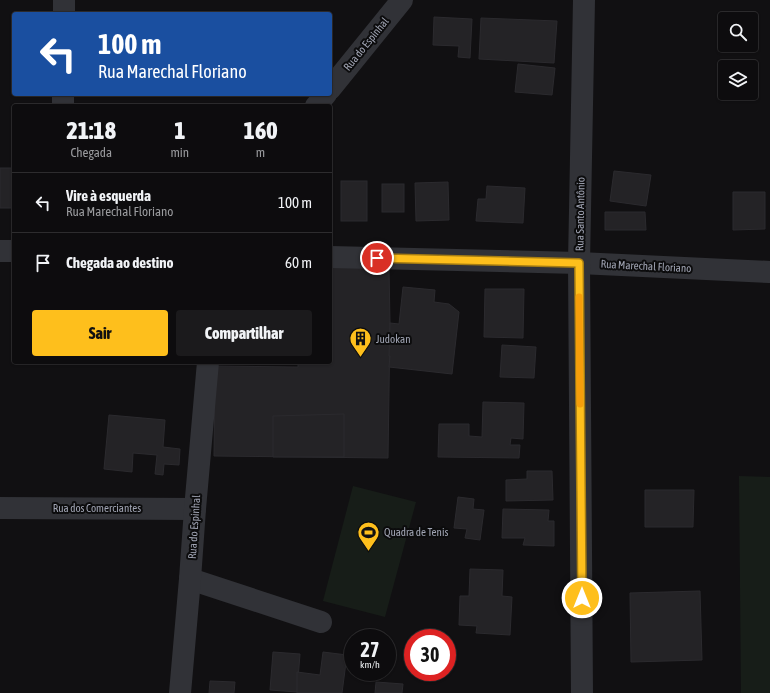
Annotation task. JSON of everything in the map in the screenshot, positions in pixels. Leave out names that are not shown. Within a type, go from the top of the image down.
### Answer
[{"type":"street","points":[[64,0],[64,12]]},
{"type":"street","name":"Rua do Espinhal","points":[[332,87],[402,0]]},
{"type":"street","name":"Rua Santo Antônio","points":[[582,693],[579,263],[584,0]]},
{"type":"street","points":[[318,104],[324,96]]},
{"type":"street","points":[[0,251],[12,251]]},
{"type":"street","name":"Rua Marechal Floriano","points":[[332,257],[579,263],[770,272]]},
{"type":"street","name":"Rua do Espinhal","points":[[180,693],[190,579],[194,509],[208,364]]},
{"type":"street","name":"Rua dos Comerciantes","points":[[0,508],[194,509]]},
{"type":"street","points":[[190,579],[321,622]]},
{"type":"shaded area","points":[[739,476],[770,477],[770,693],[741,693]]},
{"type":"shaded area","name":"Quadra de Tenis","points":[[353,486],[416,502],[385,617],[323,601]]},
{"type":"building","points":[[434,17],[472,19],[470,58],[458,57],[459,46],[433,45]]},
{"type":"building","points":[[481,18],[557,21],[554,63],[479,59]]},
{"type":"building","points":[[518,64],[555,68],[552,95],[515,92]]},
{"type":"building","points":[[0,168],[12,168],[12,208],[0,208]]},
{"type":"building","points":[[614,171],[651,175],[646,206],[610,201]]},
{"type":"building","points":[[341,181],[367,181],[367,221],[341,221]]},
{"type":"building","points":[[448,182],[449,220],[416,221],[415,183]]},
{"type":"building","points":[[382,184],[404,184],[404,212],[382,212]]},
{"type":"building","points":[[487,186],[525,188],[523,223],[476,221],[478,199],[486,199]]},
{"type":"building","points":[[733,192],[765,192],[765,229],[733,230]]},
{"type":"building","points":[[605,212],[645,212],[646,230],[605,230]]},
{"type":"building","name":"Judokan","points":[[332,265],[389,269],[390,323],[388,458],[214,456],[215,366],[298,367],[298,364],[332,364]]},
{"type":"building","points":[[403,287],[435,290],[434,302],[449,304],[459,312],[452,374],[389,367],[390,323],[399,324]]},
{"type":"building","points":[[485,289],[524,289],[523,338],[484,337]]},
{"type":"building","points":[[502,345],[536,347],[534,378],[500,377]]},
{"type":"building","points":[[483,402],[524,403],[523,439],[511,438],[510,445],[520,445],[519,458],[438,457],[439,424],[469,424],[469,436],[482,437]]},
{"type":"building","points":[[344,414],[344,457],[273,457],[273,416]]},
{"type":"building","points":[[109,415],[165,420],[163,447],[180,449],[179,465],[164,464],[163,475],[155,474],[157,455],[133,453],[132,472],[104,469]]},
{"type":"building","points":[[527,471],[552,471],[553,500],[506,501],[506,480],[527,479]]},
{"type":"building","points":[[645,490],[694,490],[693,527],[645,527]]},
{"type":"building","points":[[458,497],[474,499],[473,509],[484,510],[480,540],[465,538],[467,529],[454,528]]},
{"type":"building","points":[[503,509],[549,510],[548,521],[554,521],[554,546],[523,545],[525,538],[502,538]]},
{"type":"building","points":[[470,569],[503,570],[502,596],[512,597],[510,635],[476,633],[477,626],[459,625],[460,596],[469,596]]},
{"type":"building","points":[[700,591],[702,660],[631,662],[630,593]]},
{"type":"building","points":[[273,652],[300,654],[297,692],[270,690]]},
{"type":"building","points":[[323,652],[344,655],[344,678],[342,693],[297,693],[297,672],[320,675]]},
{"type":"building","points":[[210,681],[235,682],[234,693],[209,693]]},
{"type":"building","points":[[376,682],[403,684],[402,693],[375,693]]},
{"type":"slow traffic","points":[[579,297],[580,404]]},
{"type":"place","name":"Judokan","points":[[360,358]]},
{"type":"place","name":"Quadra de Tenis","points":[[369,552]]},
{"type":"route","points":[[377,258],[579,263],[582,598]]}]
